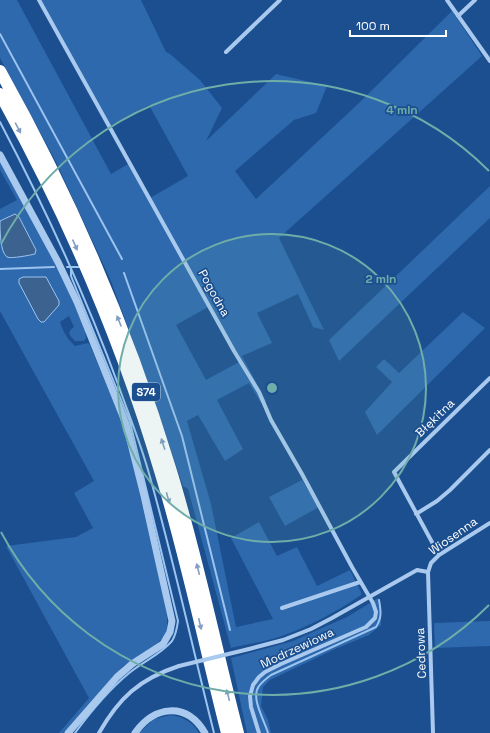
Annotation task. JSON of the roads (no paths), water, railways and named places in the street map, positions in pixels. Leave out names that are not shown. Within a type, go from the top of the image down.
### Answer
[{"type":"highway","name":"S74","points":[[0,71],[38,143],[82,233],[136,365],[156,423],[183,511],[238,733]]},
{"type":"highway","name":"S74","points":[[0,94],[35,160],[66,224],[99,300],[126,368],[149,435],[173,515],[227,733]]},
{"type":"street","name":"Pogodna","points":[[39,0],[234,351],[259,392],[271,420],[302,474],[368,597]]},
{"type":"street","points":[[226,52],[280,0]]},
{"type":"street","points":[[447,0],[490,61]]},
{"type":"street","points":[[458,16],[475,0]]},
{"type":"street","points":[[0,155],[58,262],[77,302],[126,424],[146,504],[172,621],[170,632],[163,644],[127,668],[68,733]]},
{"type":"street","name":"Błękitna","points":[[416,514],[394,472],[490,378]]},
{"type":"street","points":[[439,555],[416,514],[437,501],[450,490],[490,450]]},
{"type":"street","name":"Wiosenna","points":[[99,733],[117,705],[132,690],[152,676],[179,666],[283,640],[311,629],[416,570],[428,572],[431,563],[439,555],[490,523]]},
{"type":"street","name":"Cedrowa","points":[[428,572],[433,733]]},
{"type":"street","points":[[282,608],[360,582]]},
{"type":"street","name":"Modrzewiowa","points":[[259,733],[250,696],[251,688],[256,679],[280,664],[366,627],[375,618],[376,612],[373,603],[368,597]]},
{"type":"street","points":[[135,733],[150,717],[160,712],[171,711],[182,713],[192,718],[205,733]]},
{"type":"waterway","points":[[0,34],[122,259]]},
{"type":"waterway","points":[[0,122],[49,220],[79,286],[138,439],[166,536],[214,733]]},
{"type":"waterway","points":[[0,269],[54,267]]},
{"type":"waterway","points":[[67,267],[79,267]]},
{"type":"waterway","points":[[71,268],[71,276],[130,422],[178,621],[172,641],[121,680],[100,702],[75,733]]},
{"type":"waterway","points":[[124,273],[182,436],[230,630]]},
{"type":"waterway","points":[[268,733],[257,703],[256,697],[259,686],[271,675],[376,627],[380,614],[379,600]]}]
